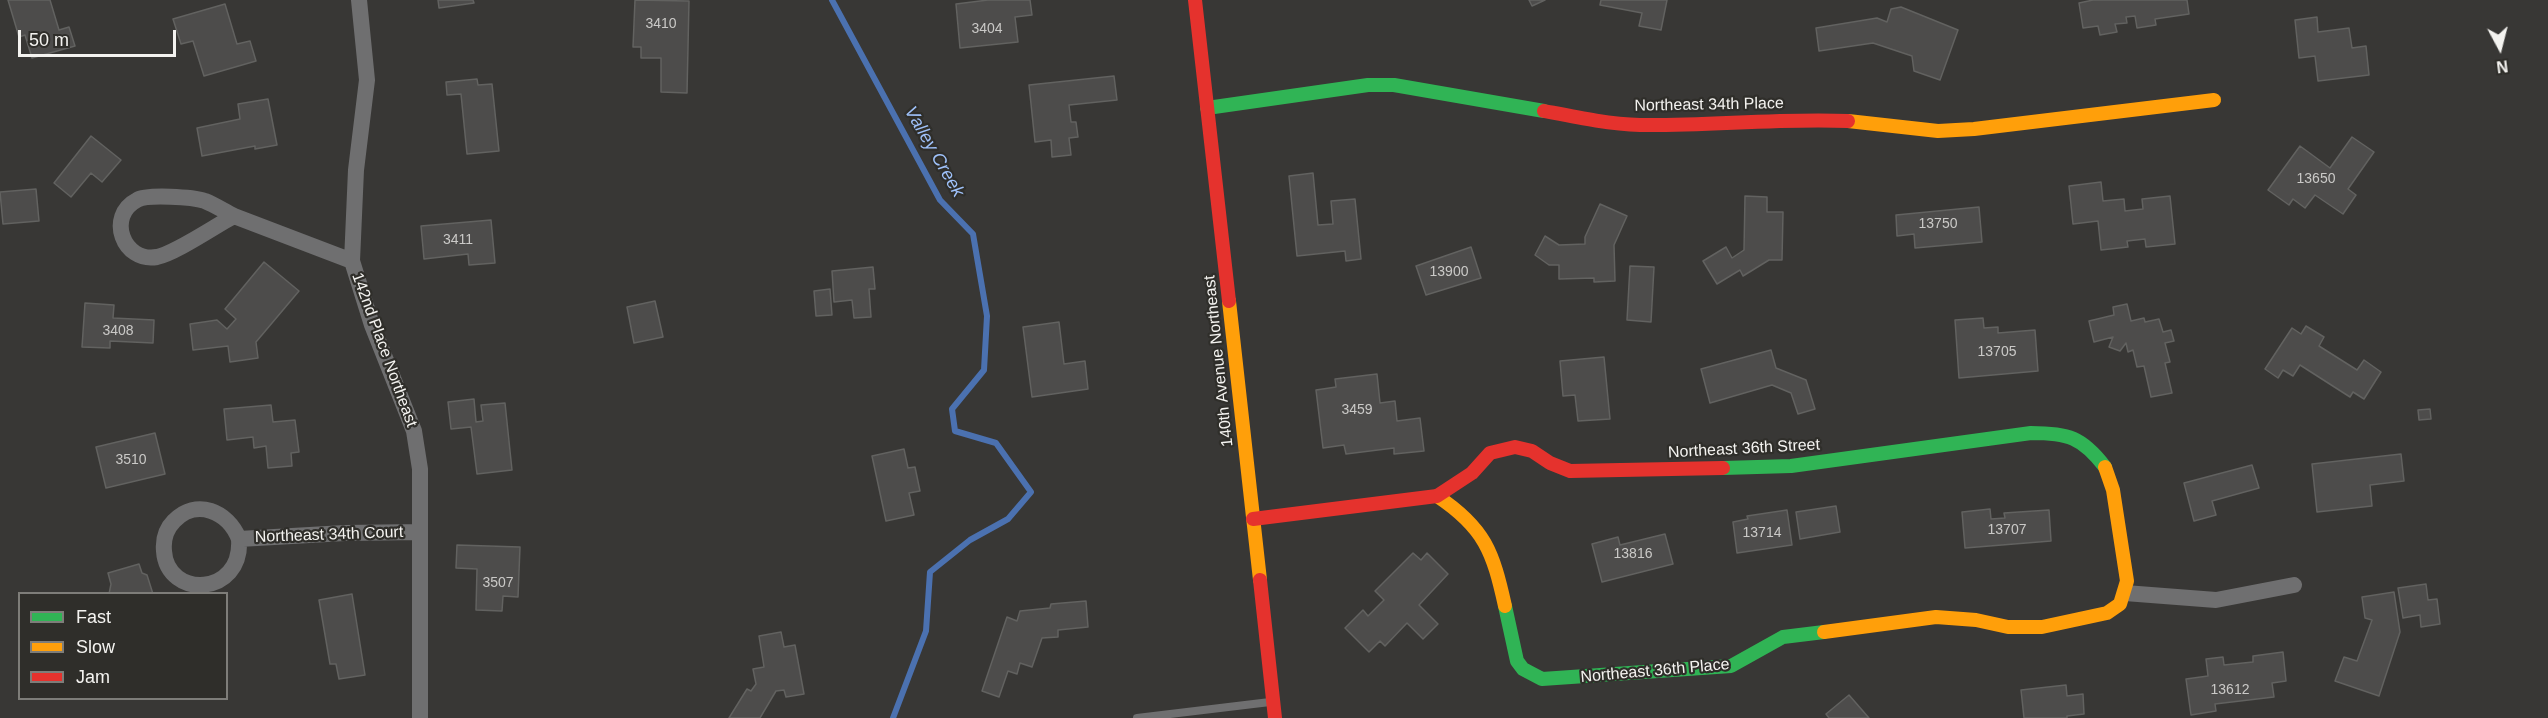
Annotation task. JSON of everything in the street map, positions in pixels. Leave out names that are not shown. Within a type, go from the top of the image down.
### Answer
[{"type":"street","name":"142nd Place Northeast","points":[[348,0],[360,19]]},
{"type":"street","name":"142nd Place Northeast","points":[[359,0],[367,80],[356,170],[352,261],[372,325],[414,431],[420,469],[420,718]]},
{"type":"street","name":"140th Avenue Northeast","points":[[1195,0],[1275,718]]},
{"type":"street","name":"Northeast 34th Place","points":[[1207,108],[1368,85],[1394,85],[1598,121],[1639,125],[1801,119],[1861,121],[1938,131],[1974,129],[2214,99]]},
{"type":"street","points":[[234,216],[164,255],[156,257],[139,256],[132,252],[126,246],[120,229],[124,213],[129,206],[144,197],[203,200],[234,216],[352,261]]},
{"type":"street","name":"Northeast 36th Street","points":[[1253,519],[1437,496],[1472,473],[1490,453],[1515,447],[1532,451],[1550,463],[1570,471],[1616,472],[1791,466],[2031,433],[2058,433],[2072,436],[2083,442],[2106,469],[2114,490],[2127,581],[2123,598]]},
{"type":"street","name":"Northeast 36th Place","points":[[1437,496],[1453,507],[1481,534],[1498,579],[1517,661],[1523,669],[1542,679],[1731,666],[1749,659],[1773,641],[1783,637],[1935,617],[1976,620],[2008,627],[2042,627],[2098,615],[2123,598],[2216,600],[2294,585]]},
{"type":"street","name":"Northeast 34th Court","points":[[198,509],[220,513],[228,520],[239,538],[238,560],[225,577],[215,583],[204,585],[183,581],[174,574],[164,555],[165,534],[171,524],[188,511],[198,509]]},
{"type":"street","name":"Northeast 34th Court","points":[[239,538],[345,532],[419,532]]},
{"type":"lane","points":[[1137,718],[1274,702]]},
{"type":"building","points":[[8,0],[50,0],[59,30],[69,27],[75,46],[32,58],[25,35],[19,37]]},
{"type":"building","points":[[438,0],[473,0],[474,3],[439,8]]},
{"type":"building","points":[[635,0],[689,1],[687,93],[661,92],[661,58],[641,58],[641,47],[633,47]]},
{"type":"building","points":[[988,0],[1030,0],[1032,15],[1015,17],[1018,42],[960,48],[956,4]]},
{"type":"building","points":[[1529,0],[1545,0],[1532,6]]},
{"type":"building","points":[[1601,0],[1667,0],[1661,30],[1639,26],[1642,13],[1600,5]]},
{"type":"building","points":[[2093,0],[2187,0],[2189,14],[2155,19],[2156,25],[2137,28],[2135,16],[2126,17],[2127,23],[2115,24],[2117,32],[2100,35],[2098,26],[2083,28],[2079,3]]},
{"type":"building","points":[[225,4],[237,44],[250,41],[256,61],[204,76],[193,41],[181,44],[173,19]]},
{"type":"building","points":[[1901,7],[1958,30],[1940,80],[1914,71],[1912,56],[1873,43],[1819,51],[1816,28],[1877,18],[1887,22],[1891,9]]},
{"type":"building","points":[[2317,17],[2318,32],[2349,28],[2352,48],[2366,46],[2369,75],[2318,81],[2315,56],[2299,58],[2295,20]]},
{"type":"building","points":[[1114,76],[1117,100],[1069,105],[1071,122],[1076,122],[1078,137],[1069,138],[1071,155],[1052,157],[1051,140],[1035,142],[1029,85]]},
{"type":"building","points":[[477,79],[478,85],[492,84],[499,151],[467,154],[461,94],[447,95],[446,82]]},
{"type":"building","points":[[268,99],[277,145],[255,149],[255,146],[202,156],[197,128],[240,119],[238,104]]},
{"type":"building","points":[[91,136],[121,160],[102,182],[91,173],[71,197],[54,183]]},
{"type":"building","points":[[2352,137],[2374,152],[2348,189],[2356,195],[2343,214],[2315,195],[2305,208],[2293,199],[2289,205],[2268,190],[2300,146],[2330,168]]},
{"type":"building","points":[[1313,173],[1318,225],[1333,224],[1331,201],[1355,199],[1361,259],[1346,261],[1345,251],[1297,256],[1289,176]]},
{"type":"building","points":[[2101,182],[2103,201],[2124,199],[2125,211],[2143,209],[2142,199],[2170,196],[2175,244],[2146,247],[2145,239],[2127,241],[2128,247],[2101,250],[2098,221],[2073,224],[2069,186]]},
{"type":"building","points":[[36,189],[39,221],[3,224],[0,192]]},
{"type":"building","points":[[1745,196],[1767,197],[1767,212],[1783,212],[1782,260],[1769,260],[1743,276],[1740,270],[1717,284],[1703,261],[1726,247],[1732,258],[1744,250]]},
{"type":"building","points":[[1600,204],[1627,216],[1614,245],[1615,281],[1594,282],[1594,278],[1559,279],[1559,265],[1549,265],[1535,255],[1545,236],[1559,245],[1585,244],[1585,237]]},
{"type":"building","points":[[1979,207],[1982,242],[1915,248],[1914,234],[1897,236],[1896,215]]},
{"type":"building","points":[[491,220],[495,263],[469,265],[468,254],[424,259],[421,226]]},
{"type":"building","points":[[1471,247],[1481,278],[1426,295],[1416,266]]},
{"type":"building","points":[[264,262],[299,291],[256,342],[258,358],[230,362],[228,346],[193,350],[190,324],[217,320],[227,329],[236,319],[225,309]]},
{"type":"building","points":[[1630,266],[1654,267],[1651,322],[1627,320]]},
{"type":"building","points":[[873,267],[875,289],[869,289],[871,317],[854,318],[852,300],[834,302],[832,271]]},
{"type":"building","points":[[830,289],[832,315],[816,316],[814,291]]},
{"type":"building","points":[[655,301],[663,337],[634,343],[627,307]]},
{"type":"building","points":[[85,303],[114,305],[113,318],[154,320],[153,343],[110,341],[110,348],[82,347]]},
{"type":"building","points":[[2127,304],[2131,321],[2144,318],[2145,322],[2159,319],[2163,332],[2171,330],[2174,341],[2165,343],[2170,362],[2165,363],[2172,393],[2151,397],[2144,366],[2137,367],[2133,350],[2128,352],[2126,343],[2120,351],[2109,347],[2113,337],[2094,342],[2089,321],[2114,315],[2113,307]]},
{"type":"building","points":[[1983,318],[1984,328],[1998,327],[1998,333],[2035,330],[2038,371],[1959,378],[1955,320]]},
{"type":"building","points":[[1059,322],[1064,364],[1085,361],[1088,389],[1032,397],[1023,327]]},
{"type":"building","points":[[2306,326],[2324,337],[2319,346],[2357,370],[2364,360],[2381,372],[2364,399],[2353,392],[2350,397],[2300,365],[2293,376],[2283,370],[2278,378],[2265,369],[2292,328],[2301,334]]},
{"type":"building","points":[[1771,350],[1776,368],[1806,380],[1815,409],[1798,414],[1791,393],[1772,385],[1710,403],[1701,369]]},
{"type":"building","points":[[1604,357],[1610,419],[1578,421],[1575,395],[1563,396],[1560,361]]},
{"type":"building","points":[[1377,374],[1380,403],[1395,401],[1397,421],[1420,418],[1424,451],[1394,454],[1394,448],[1346,454],[1344,445],[1323,448],[1316,390],[1336,387],[1335,379]]},
{"type":"building","points":[[474,399],[476,422],[483,421],[481,405],[505,403],[512,470],[477,474],[471,427],[451,429],[448,402]]},
{"type":"building","points":[[271,405],[273,422],[295,420],[299,452],[291,453],[292,466],[268,468],[266,446],[254,448],[253,437],[227,440],[224,409]]},
{"type":"building","points":[[2430,409],[2431,419],[2419,420],[2418,410]]},
{"type":"building","points":[[155,433],[165,474],[106,488],[96,447]]},
{"type":"building","points":[[904,449],[908,468],[915,467],[920,491],[909,493],[914,515],[886,521],[872,456]]},
{"type":"building","points":[[2401,454],[2404,481],[2370,485],[2372,506],[2317,512],[2312,464]]},
{"type":"building","points":[[2252,465],[2259,488],[2212,501],[2216,515],[2194,521],[2184,483]]},
{"type":"building","points":[[1836,506],[1840,532],[1800,539],[1796,512]]},
{"type":"building","points":[[1990,509],[1991,519],[2005,518],[2004,513],[2049,510],[2051,541],[1965,548],[1962,512]]},
{"type":"building","points":[[1787,510],[1792,545],[1737,553],[1733,522],[1748,519],[1747,516]]},
{"type":"building","points":[[1665,534],[1673,564],[1602,582],[1592,544],[1618,537],[1620,545]]},
{"type":"building","points":[[457,545],[520,547],[518,597],[503,596],[502,611],[476,610],[477,569],[456,568]]},
{"type":"building","points":[[1413,553],[1421,560],[1427,553],[1448,574],[1419,605],[1438,624],[1423,639],[1407,623],[1385,646],[1380,641],[1369,652],[1345,628],[1363,610],[1368,616],[1384,600],[1375,591]]},
{"type":"building","points":[[139,564],[142,573],[147,575],[152,592],[109,592],[111,584],[108,573]]},
{"type":"building","points":[[2426,584],[2428,600],[2437,599],[2440,624],[2421,627],[2420,615],[2403,618],[2398,588]]},
{"type":"building","points":[[2394,592],[2400,632],[2379,696],[2335,681],[2344,657],[2357,661],[2372,620],[2365,618],[2362,597]]},
{"type":"building","points":[[352,594],[365,675],[339,679],[336,664],[330,664],[319,600]]},
{"type":"building","points":[[1086,601],[1088,627],[1058,630],[1058,637],[1042,638],[1032,667],[1020,663],[1017,674],[1008,671],[999,697],[982,691],[1007,617],[1017,621],[1020,611],[1050,608],[1051,604]]},
{"type":"building","points":[[781,632],[784,647],[795,645],[804,694],[786,697],[784,690],[776,691],[760,718],[729,718],[747,689],[751,691],[756,684],[753,669],[764,667],[759,636]]},
{"type":"building","points":[[2283,652],[2286,681],[2272,683],[2274,697],[2215,704],[2216,711],[2191,715],[2186,679],[2208,676],[2206,659],[2223,657],[2224,665],[2253,662],[2253,656]]},
{"type":"building","points":[[2066,685],[2067,696],[2083,694],[2084,714],[2067,716],[2067,718],[2024,718],[2021,690]]},
{"type":"building","points":[[1849,695],[1869,718],[1829,718],[1826,714]]},
{"type":"waterway","name":"Valley Creek","points":[[832,0],[940,200],[973,234],[987,316],[984,370],[952,409],[955,431],[996,443],[1031,492],[1008,519],[970,540],[930,572],[926,631],[893,718]]},
{"type":"traffic: fast","points":[[1207,108],[1368,85],[1394,85],[1544,111]]},
{"type":"traffic: fast","points":[[1723,468],[1791,466],[2031,433],[2055,434],[2073,439],[2089,449],[2105,467]]},
{"type":"traffic: fast","points":[[1505,606],[1517,661],[1523,669],[1542,679],[1731,666],[1783,637],[1824,632]]},
{"type":"traffic: slow","points":[[1848,121],[1938,131],[1974,129],[2214,100]]},
{"type":"traffic: slow","points":[[1229,301],[1260,580]]},
{"type":"traffic: slow","points":[[1824,632],[1936,617],[1976,620],[2008,627],[2042,627],[2107,613],[2120,604],[2127,581],[2113,490],[2105,467]]},
{"type":"traffic: slow","points":[[1437,496],[1466,519],[1484,543],[1491,556],[1505,606]]},
{"type":"traffic: jam","points":[[1195,0],[1229,301]]},
{"type":"traffic: jam","points":[[1544,111],[1604,122],[1640,125],[1848,121]]},
{"type":"traffic: jam","points":[[1253,519],[1437,496],[1472,473],[1490,453],[1515,447],[1532,451],[1550,463],[1570,471],[1723,468]]},
{"type":"traffic: jam","points":[[1260,580],[1275,718]]}]
